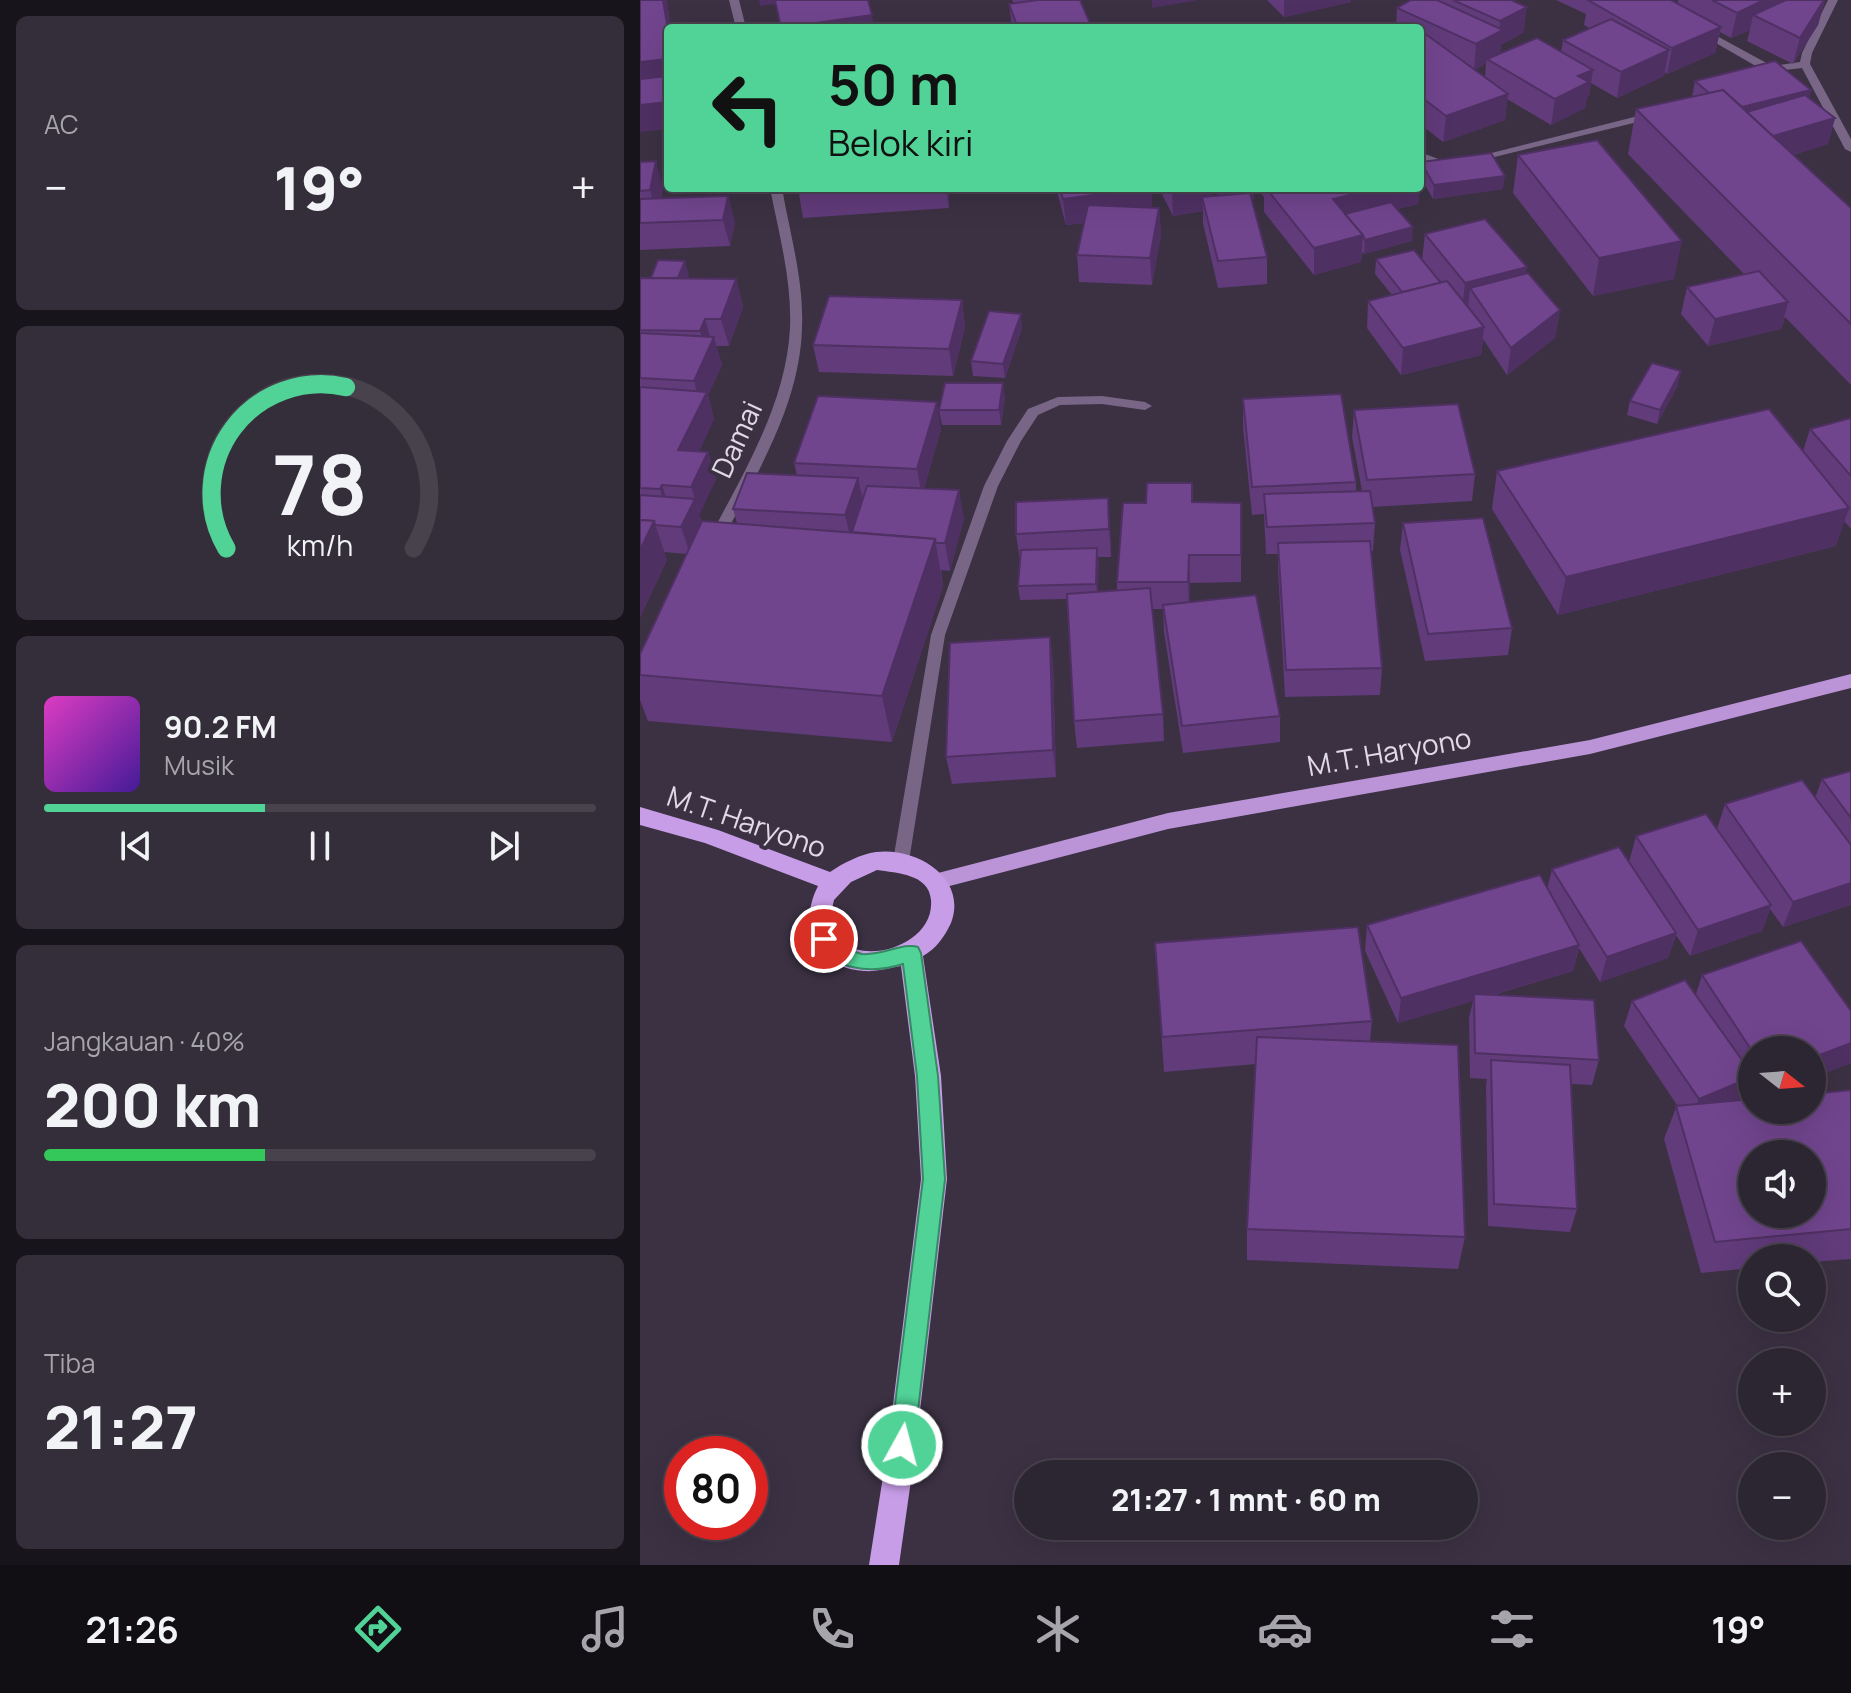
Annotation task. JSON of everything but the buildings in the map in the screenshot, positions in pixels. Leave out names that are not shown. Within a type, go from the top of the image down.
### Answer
[{"type":"highway","name":"M.T. Haryono","points":[[640,816],[710,836],[834,883]]},
{"type":"highway","points":[[877,861],[901,861],[923,868],[938,881],[945,899],[942,919],[930,938],[911,953],[887,961],[861,962],[839,954],[824,939],[818,921],[821,901],[834,883],[854,869],[877,861]]},
{"type":"highway","points":[[884,1565],[902,1445],[934,1179],[928,1076],[911,953]]},
{"type":"main road","name":"M.T. Haryono","points":[[938,881],[1168,821],[1590,747],[1851,681]]},
{"type":"street","points":[[734,0],[740,24]]},
{"type":"street","points":[[1833,0],[1807,53],[1805,64],[1851,149]]},
{"type":"street","points":[[1692,27],[1769,69]]},
{"type":"street","points":[[1755,75],[1769,69],[1805,64]]},
{"type":"street","points":[[1424,157],[1436,164],[1455,164],[1661,114]]},
{"type":"street","name":"Damai","points":[[709,552],[771,427],[792,360],[796,329],[794,282],[777,192]]},
{"type":"street","points":[[901,861],[938,635],[991,486],[1014,441],[1033,412],[1058,401],[1102,400],[1145,406]]},
{"type":"route","points":[[824,939],[839,954],[861,962],[887,961],[911,953],[928,1076],[934,1179],[902,1445]]}]
